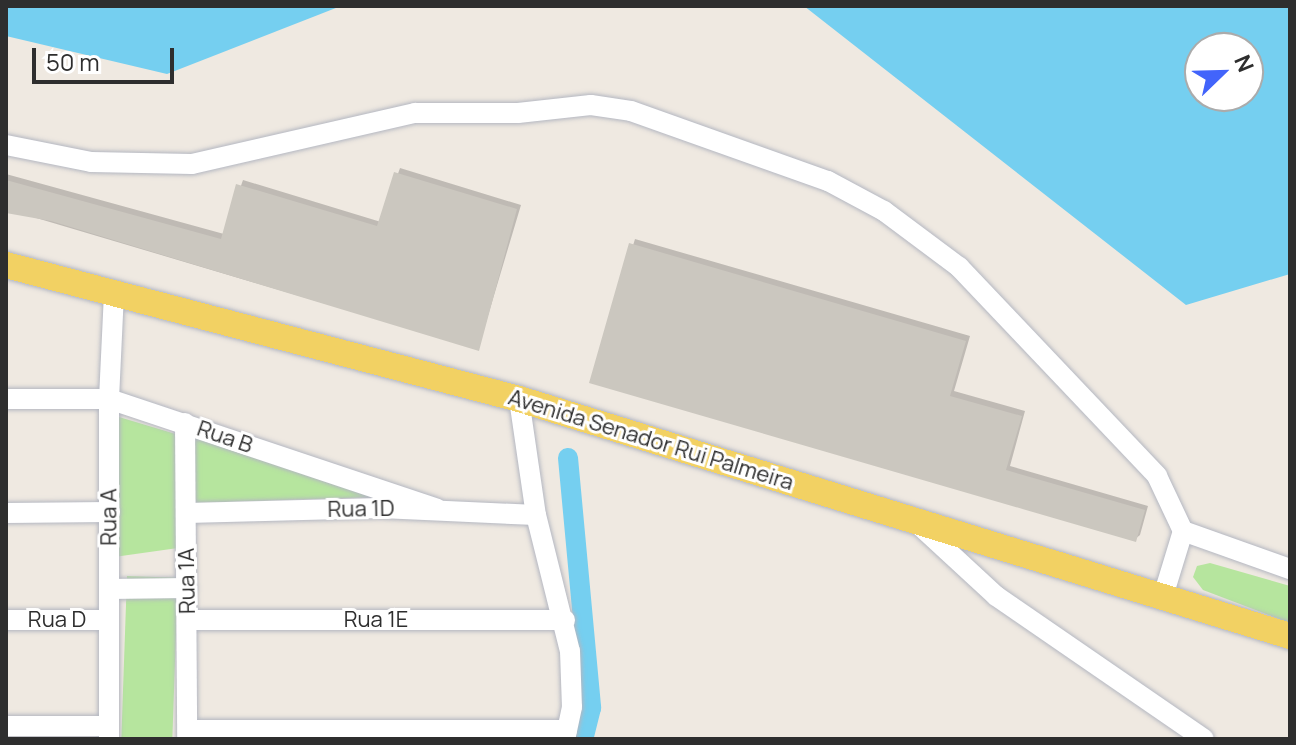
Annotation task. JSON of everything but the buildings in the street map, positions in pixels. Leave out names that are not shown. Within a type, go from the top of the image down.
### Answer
[{"type":"main road","name":"Avenida Senador Rui Palmeira","points":[[6,265],[519,399],[915,522],[1164,593],[1290,636]]},
{"type":"street","points":[[6,145],[91,162],[159,166],[247,155],[415,113],[518,113],[583,105],[631,111],[828,181],[884,211],[936,248],[1157,476],[1183,531],[1164,593]]},
{"type":"street","name":"Rua A","points":[[109,732],[109,399],[114,294]]},
{"type":"street","name":"Rua B","points":[[6,399],[109,399],[437,509]]},
{"type":"street","points":[[188,735],[566,734],[573,679],[565,620],[536,515],[519,399]]},
{"type":"street","name":"Rua 1A","points":[[185,423],[188,735]]},
{"type":"street","name":"Rua 1D","points":[[187,513],[437,509],[536,515]]},
{"type":"street","points":[[6,513],[110,512]]},
{"type":"street","points":[[915,522],[996,596],[1204,739]]},
{"type":"street","points":[[1183,531],[1290,569]]},
{"type":"street","points":[[109,589],[187,588]]},
{"type":"street","name":"Rua D","points":[[6,620],[108,620]]},
{"type":"street","name":"Rua 1E","points":[[188,620],[565,620]]},
{"type":"street","points":[[6,726],[109,732]]},
{"type":"green space","points":[[119,417],[179,435],[178,548],[114,557]]},
{"type":"green space","points":[[195,431],[377,497],[194,503]]},
{"type":"green space","points":[[1210,563],[1290,586],[1290,623],[1203,590],[1193,577],[1197,566]]},
{"type":"green space","points":[[127,576],[178,578],[172,739],[121,739]]},
{"type":"water","points":[[6,6],[341,6],[167,74],[6,36]]},
{"type":"water","points":[[804,6],[1290,6],[1290,274],[1186,305]]},
{"type":"waterway","points":[[568,458],[591,708],[583,739]]}]
